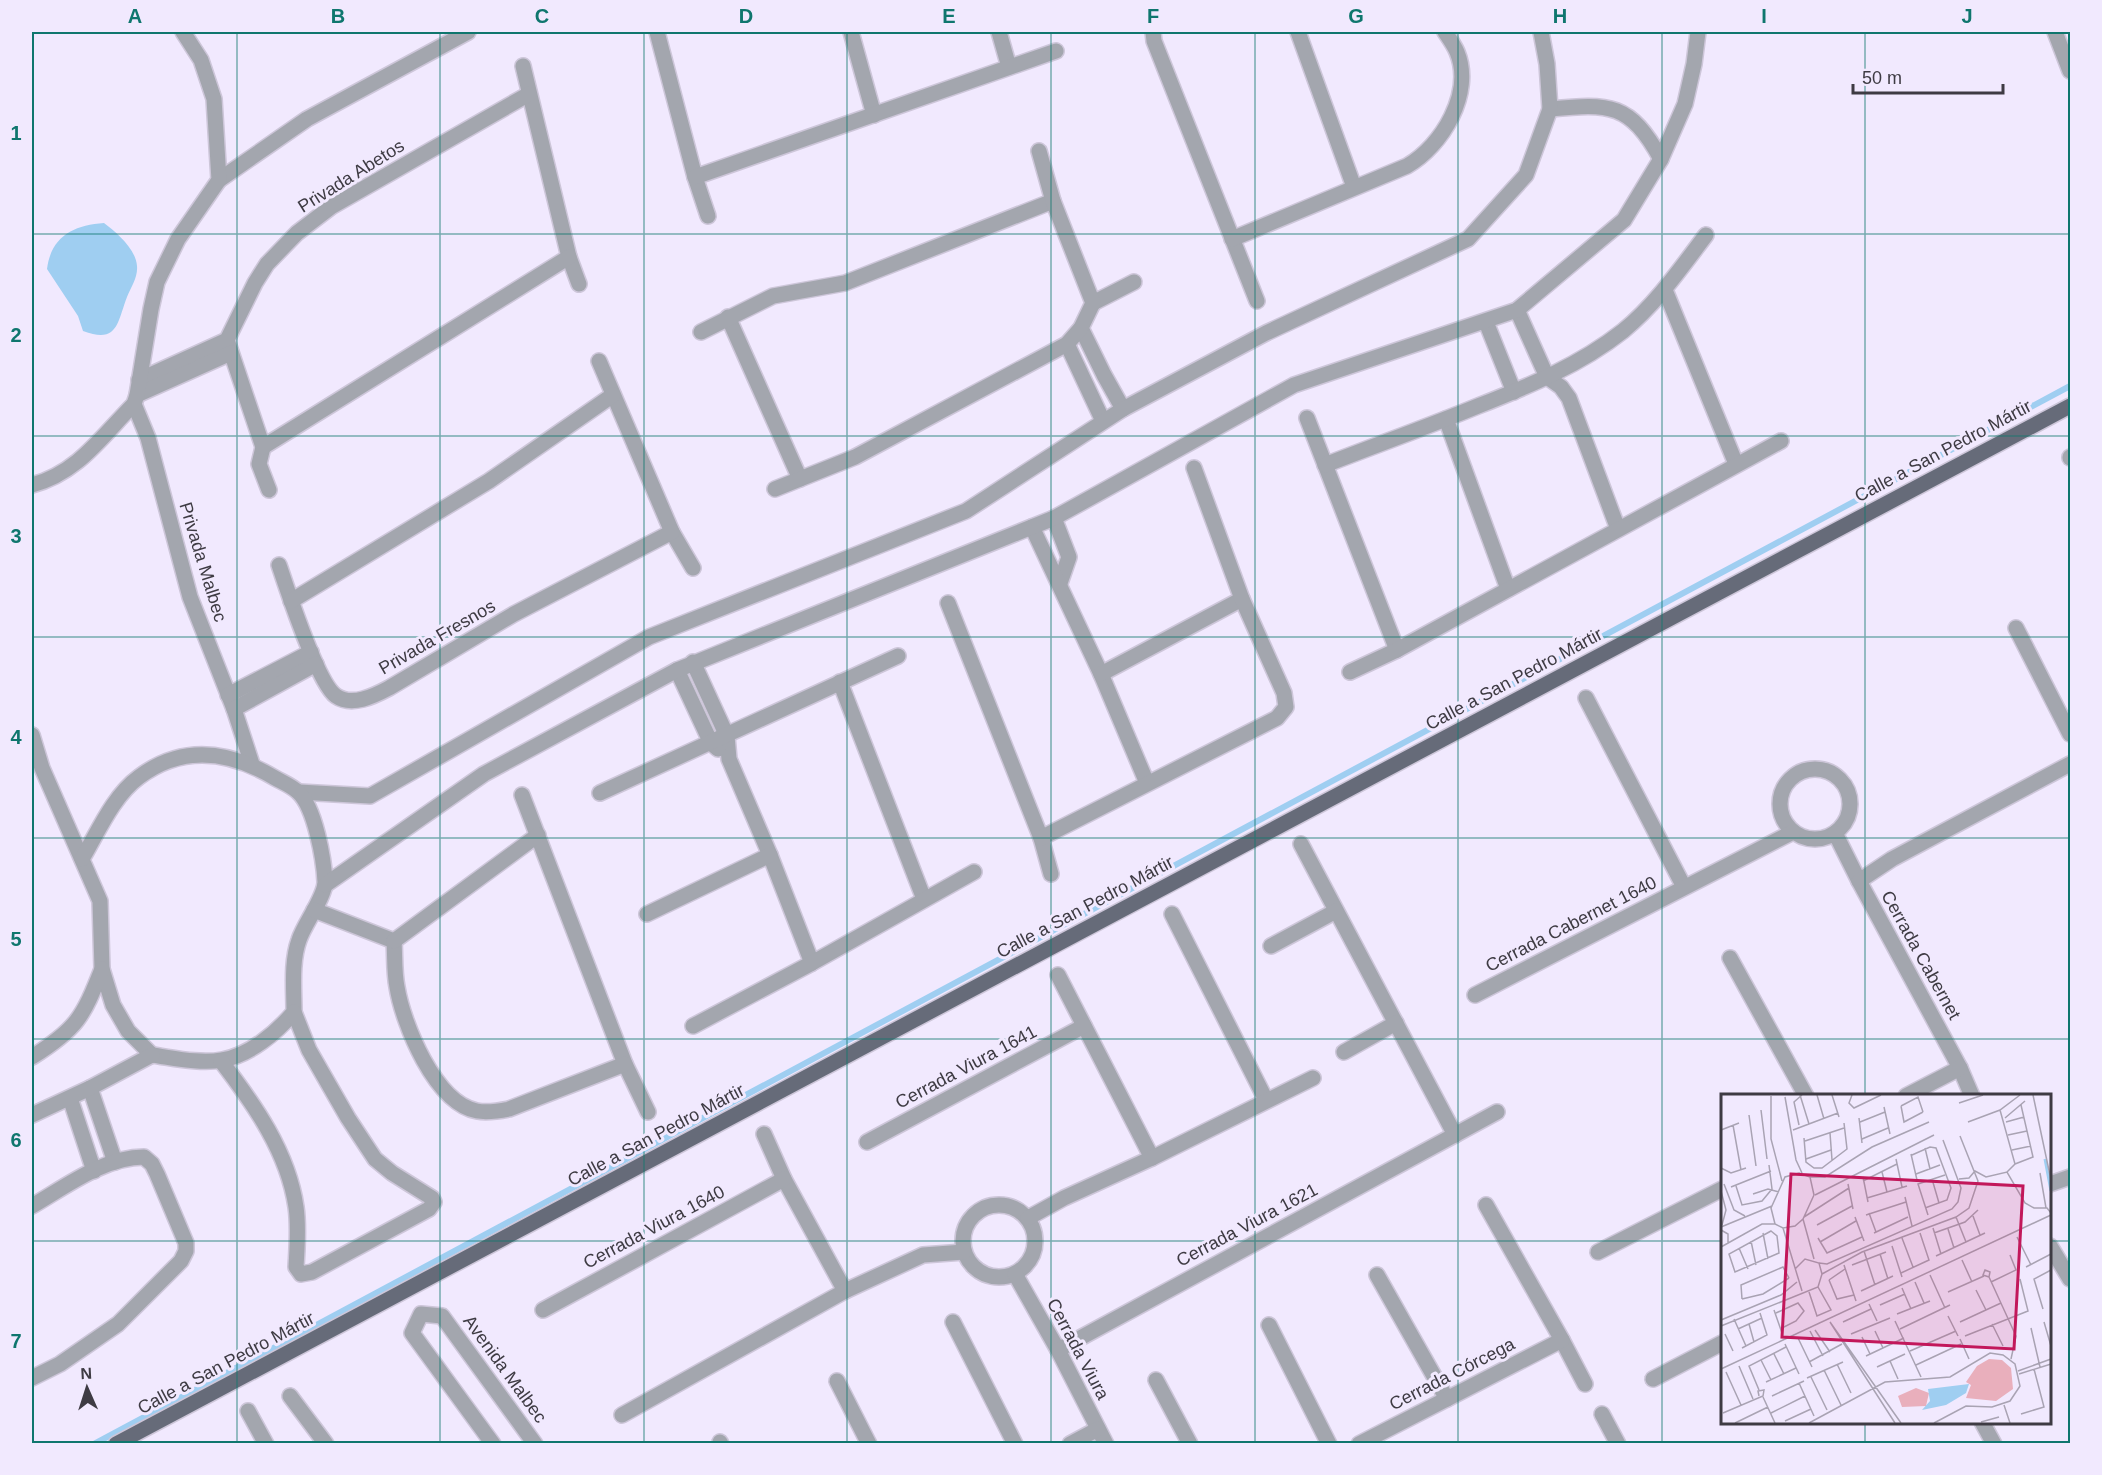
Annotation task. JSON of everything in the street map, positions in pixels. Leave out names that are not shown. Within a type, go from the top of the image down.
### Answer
[{"type":"main road","name":"Calle a San Pedro Mártir","points":[[117,1443],[2070,406]]},
{"type":"street","points":[[183,32],[201,60],[214,99],[219,180]]},
{"type":"street","points":[[137,393],[150,309],[157,282],[178,239],[219,180],[307,119],[468,32]]},
{"type":"street","points":[[657,32],[695,177],[708,216]]},
{"type":"street","points":[[851,32],[874,115]]},
{"type":"street","points":[[999,32],[1009,67]]},
{"type":"street","points":[[1153,32],[1154,41],[1257,301]]},
{"type":"street","points":[[1298,32],[1354,187]]},
{"type":"street","points":[[1232,239],[1407,166],[1431,148],[1449,124],[1460,84],[1461,68],[1457,52],[1445,32]]},
{"type":"street","points":[[82,859],[121,795],[136,779],[168,760],[194,755],[225,757],[252,764],[299,792],[370,796],[650,637],[966,511],[1123,409],[1266,333],[1468,239],[1526,175],[1550,109],[1547,64],[1541,32]]},
{"type":"street","points":[[221,1061],[248,1095],[289,1177],[296,1208],[296,1267],[301,1274],[312,1272],[429,1209],[434,1202],[432,1198],[392,1173],[375,1159],[348,1118],[309,1050],[294,1012],[294,963],[298,942],[325,885],[484,774],[677,669],[1054,518],[1294,385],[1517,310],[1624,220],[1661,159],[1685,104],[1698,32]]},
{"type":"street","points":[[2055,32],[2070,71]]},
{"type":"street","points":[[695,177],[1056,51]]},
{"type":"street","points":[[524,66],[569,257],[579,284]]},
{"type":"street","name":"Privada Abetos","points":[[229,346],[255,283],[267,264],[297,233],[341,201],[529,94]]},
{"type":"street","points":[[1550,109],[1590,107],[1612,109],[1626,114],[1649,138],[1661,159]]},
{"type":"street","points":[[1039,150],[1053,201],[1093,303]]},
{"type":"street","points":[[701,332],[773,296],[845,282],[867,275],[1053,201]]},
{"type":"street","points":[[1325,465],[1514,392],[1597,350],[1625,329],[1665,290],[1706,235]]},
{"type":"street","points":[[263,447],[569,257]]},
{"type":"street","points":[[775,489],[855,457],[1067,344],[1081,328],[1093,303],[1134,282]]},
{"type":"street","points":[[1665,290],[1736,464]]},
{"type":"street","points":[[1517,310],[1547,377],[1561,387],[1569,398],[1618,529]]},
{"type":"street","points":[[728,317],[800,479]]},
{"type":"street","points":[[1486,322],[1514,392]]},
{"type":"street","points":[[1081,328],[1123,409]]},
{"type":"street","points":[[1067,344],[1103,421]]},
{"type":"street","points":[[32,485],[66,471],[82,460],[137,393],[229,346],[263,447],[259,464],[269,490]]},
{"type":"street","points":[[599,361],[672,532],[693,568]]},
{"type":"street","name":"Privada Malbec","points":[[137,393],[190,597],[231,702],[252,764]]},
{"type":"street","points":[[291,601],[489,481],[613,395]]},
{"type":"street","points":[[1307,418],[1396,650]]},
{"type":"street","points":[[1446,419],[1508,589]]},
{"type":"street","points":[[1350,672],[1396,650],[1781,441]]},
{"type":"street","points":[[1041,838],[1277,718],[1286,707],[1284,693],[1242,599],[1194,468]]},
{"type":"street","points":[[1054,518],[1069,557],[1060,583]]},
{"type":"street","points":[[1032,527],[1101,674],[1147,783]]},
{"type":"street","name":"Privada Fresnos","points":[[279,565],[313,658],[331,692],[342,699],[360,700],[372,697],[514,614],[672,532]]},
{"type":"street","points":[[1101,674],[1242,599]]},
{"type":"street","points":[[948,603],[1041,838],[1051,874]]},
{"type":"street","points":[[2016,628],[2070,734]]},
{"type":"street","points":[[600,794],[898,656]]},
{"type":"street","points":[[231,702],[313,658]]},
{"type":"street","points":[[693,662],[727,736],[729,759],[812,963]]},
{"type":"street","points":[[677,669],[711,743],[729,759]]},
{"type":"street","points":[[840,682],[924,899]]},
{"type":"street","name":"Cerrada Cabernet 1640","points":[[1586,698],[1684,887]]},
{"type":"street","points":[[32,735],[42,768],[100,902],[102,969],[119,1018],[137,1042],[153,1055],[186,1060],[221,1061],[242,1054],[261,1042],[279,1029],[294,1012]]},
{"type":"street","points":[[1858,881],[1892,859],[2070,764]]},
{"type":"street","points":[[1810,768],[1833,773],[1842,781],[1851,802],[1844,825],[1835,833],[1825,838],[1803,837],[1793,832],[1785,823],[1780,812],[1779,801],[1782,789],[1789,779],[1810,768]]},
{"type":"street","points":[[299,792],[318,833],[325,885]]},
{"type":"street","points":[[522,795],[625,1064],[648,1112]]},
{"type":"street","name":"Cerrada Cabernet 1640","points":[[1475,995],[1793,832]]},
{"type":"street","name":"Cerrada Cabernet","points":[[1835,833],[1858,881],[1960,1068],[1972,1094]]},
{"type":"street","points":[[394,941],[538,836]]},
{"type":"street","points":[[1301,844],[1455,1135]]},
{"type":"street","points":[[647,914],[770,855]]},
{"type":"street","points":[[693,1026],[812,963],[974,872]]},
{"type":"street","points":[[314,910],[394,941]]},
{"type":"street","points":[[1271,946],[1336,910]]},
{"type":"street","points":[[1172,914],[1266,1100]]},
{"type":"street","points":[[394,941],[397,989],[404,1017],[415,1044],[438,1083],[459,1103],[475,1111],[509,1110],[625,1064]]},
{"type":"street","points":[[1730,958],[1805,1094]]},
{"type":"street","points":[[32,1057],[68,1032],[81,1016],[102,969]]},
{"type":"street","points":[[1058,975],[1152,1158]]},
{"type":"street","points":[[1344,1052],[1396,1023]]},
{"type":"street","name":"Cerrada Viura 1641","points":[[867,1142],[1084,1026]]},
{"type":"street","points":[[32,1115],[153,1055]]},
{"type":"street","points":[[1908,1094],[1960,1068]]},
{"type":"street","points":[[1028,1218],[1064,1198],[1152,1158],[1313,1078]]},
{"type":"street","points":[[90,1088],[115,1162]]},
{"type":"street","points":[[70,1098],[94,1171]]},
{"type":"street","name":"Cerrada Viura 1621","points":[[1058,1350],[1497,1112]]},
{"type":"street","points":[[764,1134],[784,1179],[845,1291]]},
{"type":"street","points":[[32,1206],[94,1171],[129,1157],[144,1157],[152,1164],[184,1235],[186,1251],[184,1257],[118,1324],[60,1364],[32,1378]]},
{"type":"street","points":[[2051,1183],[2070,1177]]},
{"type":"street","name":"Cerrada Viura 1640","points":[[543,1310],[784,1179]]},
{"type":"street","points":[[1598,1252],[1721,1190]]},
{"type":"street","points":[[1001,1204],[1016,1208],[1028,1218],[1034,1230],[1036,1243],[1033,1256],[1025,1266],[1015,1274],[1001,1277],[987,1276],[974,1268],[966,1257],[962,1243],[964,1228],[972,1215],[986,1206],[1001,1204]]},
{"type":"street","points":[[1486,1205],[1585,1384]]},
{"type":"street","points":[[2051,1249],[2070,1279]]},
{"type":"street","points":[[622,1415],[845,1291],[922,1255],[964,1252]]},
{"type":"street","name":"Cerrada Viura","points":[[1015,1274],[1058,1350],[1106,1443]]},
{"type":"street","points":[[1377,1275],[1447,1399]]},
{"type":"street","name":"Avenida Malbec","points":[[493,1443],[412,1334],[422,1314],[442,1316],[535,1443]]},
{"type":"street","points":[[953,1322],[1015,1443]]},
{"type":"street","points":[[1269,1325],[1329,1443]]},
{"type":"street","name":"Cerrada Córcega","points":[[1359,1443],[1562,1340]]},
{"type":"street","points":[[1653,1379],[1721,1344]]},
{"type":"street","points":[[1156,1380],[1190,1443]]},
{"type":"street","points":[[837,1381],[869,1443]]},
{"type":"street","points":[[290,1396],[326,1443]]},
{"type":"street","points":[[248,1411],[266,1443]]},
{"type":"street","points":[[1602,1414],[1618,1443]]},
{"type":"street","points":[[1983,1424],[1994,1443]]},
{"type":"street","points":[[1070,1443],[1098,1429]]},
{"type":"water","points":[[104,223],[129,247],[136,260],[137,270],[118,323],[110,333],[103,335],[83,331],[78,316],[47,269],[53,249],[65,235],[73,230]]},
{"type":"waterway","points":[[94,1444],[2070,386]]}]
